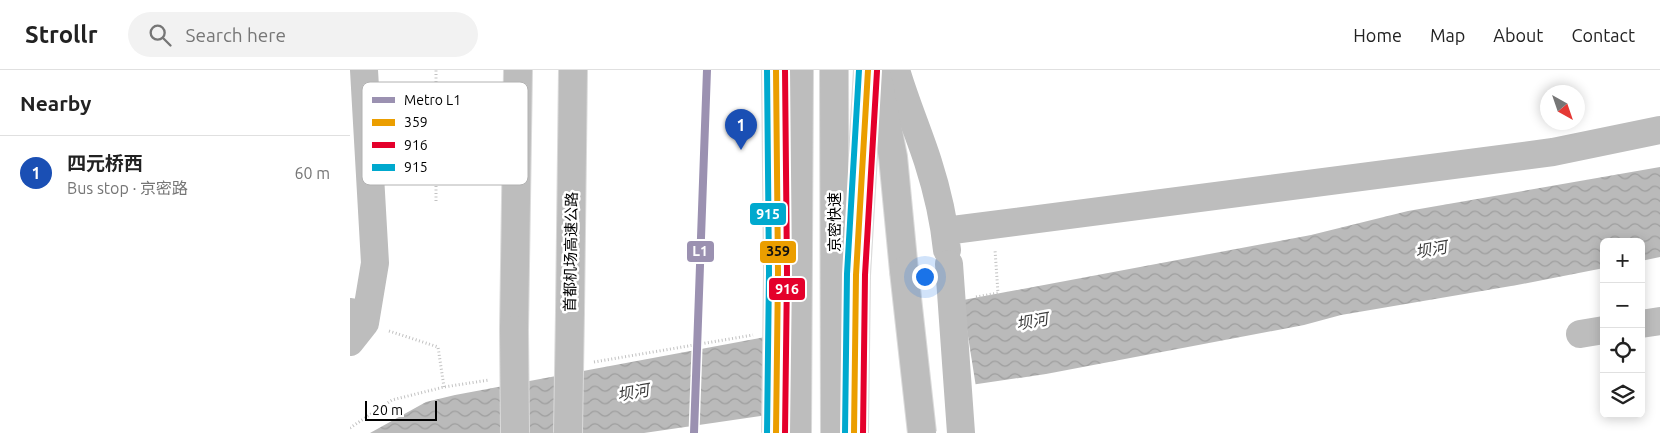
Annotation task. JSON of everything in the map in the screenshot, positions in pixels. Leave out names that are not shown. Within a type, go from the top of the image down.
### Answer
[{"type":"main road","name":"首都机场高速公路","points":[[568,433],[573,70]]},
{"type":"main road","points":[[776,70],[778,272],[776,433]]},
{"type":"main road","points":[[797,433],[799,70]]},
{"type":"main road","name":"京密快速","points":[[834,70],[835,433]]},
{"type":"main road","points":[[854,433],[856,275],[868,70]]},
{"type":"main road","points":[[876,70],[893,157],[922,433]]},
{"type":"main road","points":[[896,70],[928,163],[945,231],[961,433]]},
{"type":"main road","points":[[945,231],[1553,152],[1660,130]]},
{"type":"main road","points":[[355,325],[376,263],[371,185]]},
{"type":"main road","points":[[515,433],[514,330],[516,185]]},
{"type":"main road","points":[[1645,323],[1660,321]]},
{"type":"path","points":[[436,185],[436,202]]},
{"type":"path","points":[[969,298],[998,293],[994,225]]},
{"type":"path","points":[[355,325],[438,347],[444,387]]},
{"type":"path","points":[[590,363],[755,334]]},
{"type":"path","points":[[350,428],[392,400],[444,387],[492,379]]},
{"type":"water","name":"坝河","points":[[1660,167],[1660,257],[1645,260],[1645,238],[1600,238],[1600,269],[1341,315],[1304,325],[1046,374],[644,433],[370,433],[426,402],[455,395],[1311,235],[1408,211]]},
{"type":"pier","points":[[962,298],[976,387],[767,418],[769,334]]},
{"type":"metro line","name":"L1","points":[[694,433],[707,70]]},
{"type":"transit line","name":"915","points":[[767,70],[769,272],[767,433]]},
{"type":"transit line","name":"359","points":[[776,70],[778,272],[776,433]]},
{"type":"transit line","name":"916","points":[[785,70],[787,272],[785,433]]},
{"type":"transit line","name":"915","points":[[845,433],[847,274],[859,70]]},
{"type":"transit line","name":"359","points":[[854,433],[856,275],[868,70]]},
{"type":"transit line","name":"916","points":[[863,433],[865,275],[877,71]]},
{"type":"place","name":"四元桥西","points":[[741,150]]}]
